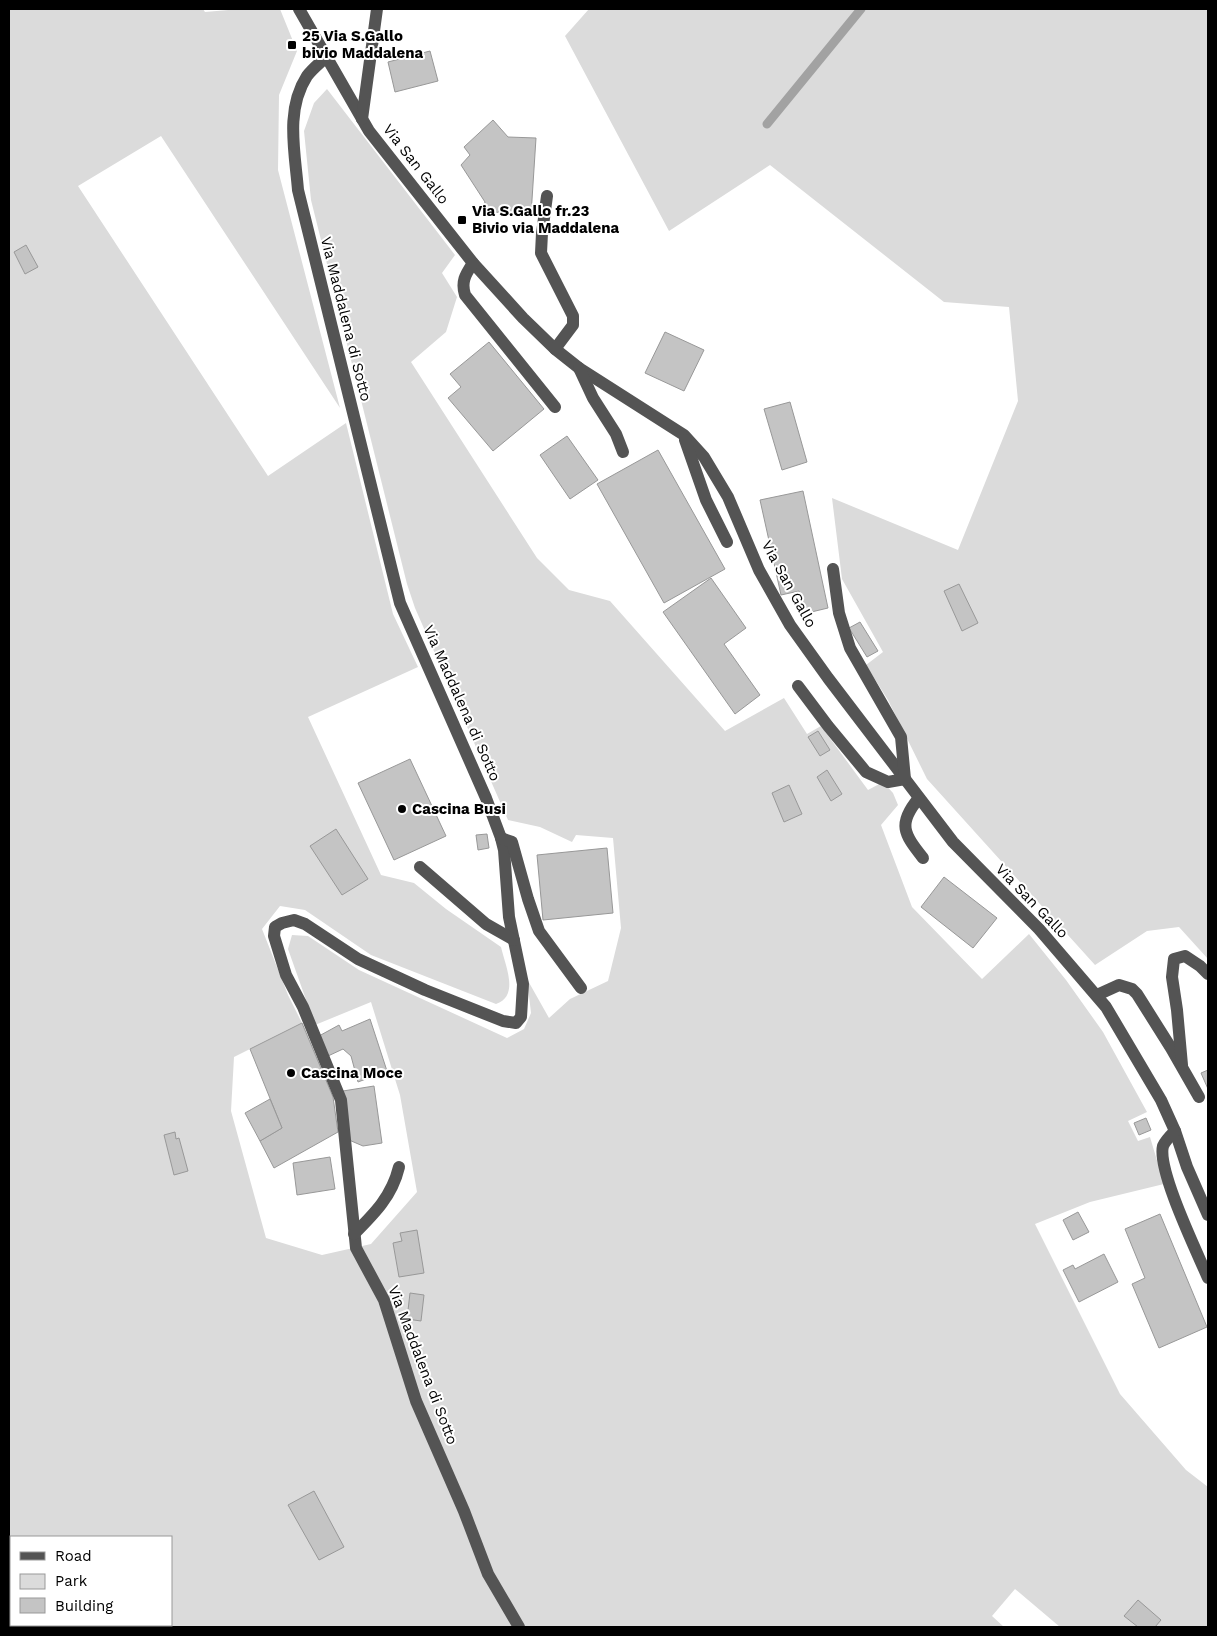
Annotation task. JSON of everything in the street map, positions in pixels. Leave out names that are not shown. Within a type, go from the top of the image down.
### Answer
[{"type":"street","name":"Via San Gallo","points":[[299,9],[369,131],[473,263],[523,318],[555,349],[579,368],[684,435],[704,457],[728,496],[759,570],[790,625],[828,678],[953,842],[1039,929],[1106,1007],[1161,1100],[1175,1130],[1186,1167],[1208,1215]]},
{"type":"street","points":[[362,119],[377,9]]},
{"type":"street","name":"Via Maddalena di Sotto","points":[[326,57],[307,76],[295,107],[292,121],[298,190],[400,603],[486,798],[501,838],[504,850],[509,916],[523,984],[521,1017],[516,1024],[491,1017],[425,990],[358,959],[305,924],[294,920],[282,922],[275,927],[274,936],[286,975],[303,1007],[341,1100],[356,1248],[384,1300],[416,1401],[464,1511],[488,1574],[519,1627]]},
{"type":"street","points":[[547,196],[541,253],[573,316],[573,325],[555,349]]},
{"type":"street","points":[[473,263],[465,275],[462,285],[465,296],[555,406]]},
{"type":"street","points":[[579,368],[593,398],[616,434],[623,452]]},
{"type":"street","points":[[684,435],[706,500],[727,542]]},
{"type":"street","points":[[798,686],[866,772],[888,782],[904,779],[901,737],[850,648],[839,613],[832,569]]},
{"type":"street","points":[[919,798],[909,810],[904,824],[910,841],[923,858]]},
{"type":"street","points":[[501,838],[512,842],[539,931],[581,988]]},
{"type":"street","points":[[420,867],[486,924],[514,940]]},
{"type":"street","points":[[1182,1068],[1179,1026],[1172,977],[1174,959],[1185,956],[1208,974]]},
{"type":"street","points":[[1097,995],[1119,985],[1132,989],[1137,994],[1199,1097]]},
{"type":"street","points":[[1175,1130],[1164,1144],[1162,1161],[1175,1200],[1208,1278]]},
{"type":"street","points":[[354,1234],[382,1206],[396,1179],[399,1167]]},
{"type":"green space","points":[[9,9],[203,9],[205,12],[240,9],[280,9],[297,51],[279,95],[278,170],[340,408],[161,136],[78,186],[268,476],[346,423],[393,614],[418,667],[308,717],[381,875],[414,883],[446,909],[501,947],[508,971],[509,987],[507,994],[503,1000],[496,1004],[371,955],[305,910],[280,906],[262,929],[288,995],[302,1023],[234,1057],[231,1111],[266,1238],[322,1255],[371,1244],[417,1192],[400,1095],[371,1002],[315,1025],[288,949],[292,935],[308,936],[359,970],[507,1038],[524,1029],[531,1013],[527,979],[549,1018],[570,999],[608,981],[621,928],[613,838],[576,835],[572,842],[540,827],[508,820],[415,608],[407,584],[311,200],[304,131],[314,103],[327,89],[455,255],[442,273],[457,297],[446,332],[411,362],[537,558],[569,590],[610,601],[725,731],[784,698],[807,734],[821,726],[868,790],[883,782],[893,793],[898,805],[881,825],[912,907],[982,979],[1029,934],[1066,980],[1103,1032],[1147,1112],[1128,1121],[1138,1141],[1150,1137],[1164,1184],[1090,1202],[1035,1224],[1120,1394],[1186,1470],[1208,1487],[1208,1627],[1060,1627],[1015,1589],[992,1616],[1004,1627],[9,1627]]},
{"type":"green space","points":[[589,9],[1208,9],[1208,959],[1179,927],[1147,931],[1095,965],[927,779],[888,700],[866,665],[883,652],[842,579],[832,498],[958,550],[1018,401],[1009,307],[944,302],[770,165],[669,231],[565,36]]},
{"type":"building","points":[[430,51],[438,81],[395,92],[388,62]]},
{"type":"building","points":[[493,120],[508,137],[536,138],[531,215],[482,211],[485,202],[461,165],[470,155],[464,147]]},
{"type":"building","points":[[26,245],[38,267],[25,274],[14,252]]},
{"type":"building","points":[[665,332],[704,350],[684,391],[645,373]]},
{"type":"building","points":[[489,342],[544,409],[493,451],[448,398],[461,387],[450,374]]},
{"type":"building","points":[[790,402],[807,462],[782,470],[764,409]]},
{"type":"building","points":[[567,436],[598,480],[570,499],[540,455]]},
{"type":"building","points":[[658,450],[725,569],[664,603],[597,484]]},
{"type":"building","points":[[803,491],[828,608],[803,614],[799,591],[781,595],[760,500]]},
{"type":"building","points":[[711,578],[746,628],[724,644],[760,695],[735,714],[663,612]]},
{"type":"building","points":[[959,584],[978,623],[962,631],[944,591]]},
{"type":"building","points":[[860,622],[878,651],[867,657],[849,628]]},
{"type":"building","points":[[818,731],[830,750],[820,756],[808,737]]},
{"type":"building","name":"Cascina Busi","points":[[410,759],[446,836],[394,860],[358,783]]},
{"type":"building","points":[[827,770],[842,794],[831,801],[817,777]]},
{"type":"building","points":[[789,785],[802,814],[784,822],[772,793]]},
{"type":"building","points":[[336,829],[368,879],[342,895],[310,846]]},
{"type":"building","points":[[487,834],[489,848],[478,850],[476,835]]},
{"type":"building","points":[[607,848],[613,913],[543,920],[537,855]]},
{"type":"building","points":[[944,877],[997,918],[973,948],[921,907]]},
{"type":"building","points":[[370,1019],[387,1071],[358,1082],[351,1056],[343,1049],[328,1056],[319,1036],[339,1025],[342,1031]]},
{"type":"building","name":"Cascina Moce","points":[[302,1023],[333,1097],[338,1132],[274,1168],[260,1141],[282,1128],[250,1049]]},
{"type":"building","points":[[1208,1070],[1208,1089],[1201,1073]]},
{"type":"building","points":[[374,1086],[382,1143],[363,1146],[349,1140],[343,1091]]},
{"type":"building","points":[[270,1099],[282,1128],[260,1141],[245,1113]]},
{"type":"building","points":[[1146,1118],[1151,1130],[1139,1135],[1134,1123]]},
{"type":"building","points":[[175,1132],[176,1139],[179,1138],[188,1171],[174,1175],[164,1135]]},
{"type":"building","points":[[330,1157],[335,1189],[297,1195],[293,1163]]},
{"type":"building","points":[[1078,1212],[1089,1232],[1073,1240],[1063,1220]]},
{"type":"building","points":[[1160,1214],[1207,1327],[1159,1348],[1132,1284],[1145,1278],[1125,1229]]},
{"type":"building","points":[[417,1230],[424,1273],[399,1277],[393,1243],[402,1241],[400,1233]]},
{"type":"building","points":[[1104,1254],[1118,1282],[1079,1302],[1063,1270],[1073,1265],[1075,1269]]},
{"type":"building","points":[[410,1293],[424,1295],[421,1321],[407,1319]]},
{"type":"building","points":[[314,1491],[344,1547],[319,1560],[288,1505]]},
{"type":"building","points":[[1138,1600],[1161,1620],[1155,1627],[1138,1627],[1124,1616]]},
{"type":"waterway","points":[[767,124],[861,9]]},
{"type":"place","name":"25 Via S.Gallo bivio Maddalena","points":[[292,45]]},
{"type":"place","name":"Via S.Gallo fr.23 Bivio via Maddalena","points":[[462,220]]},
{"type":"place","name":"Cascina Busi","points":[[402,809]]},
{"type":"place","name":"Cascina Moce","points":[[291,1073]]}]
